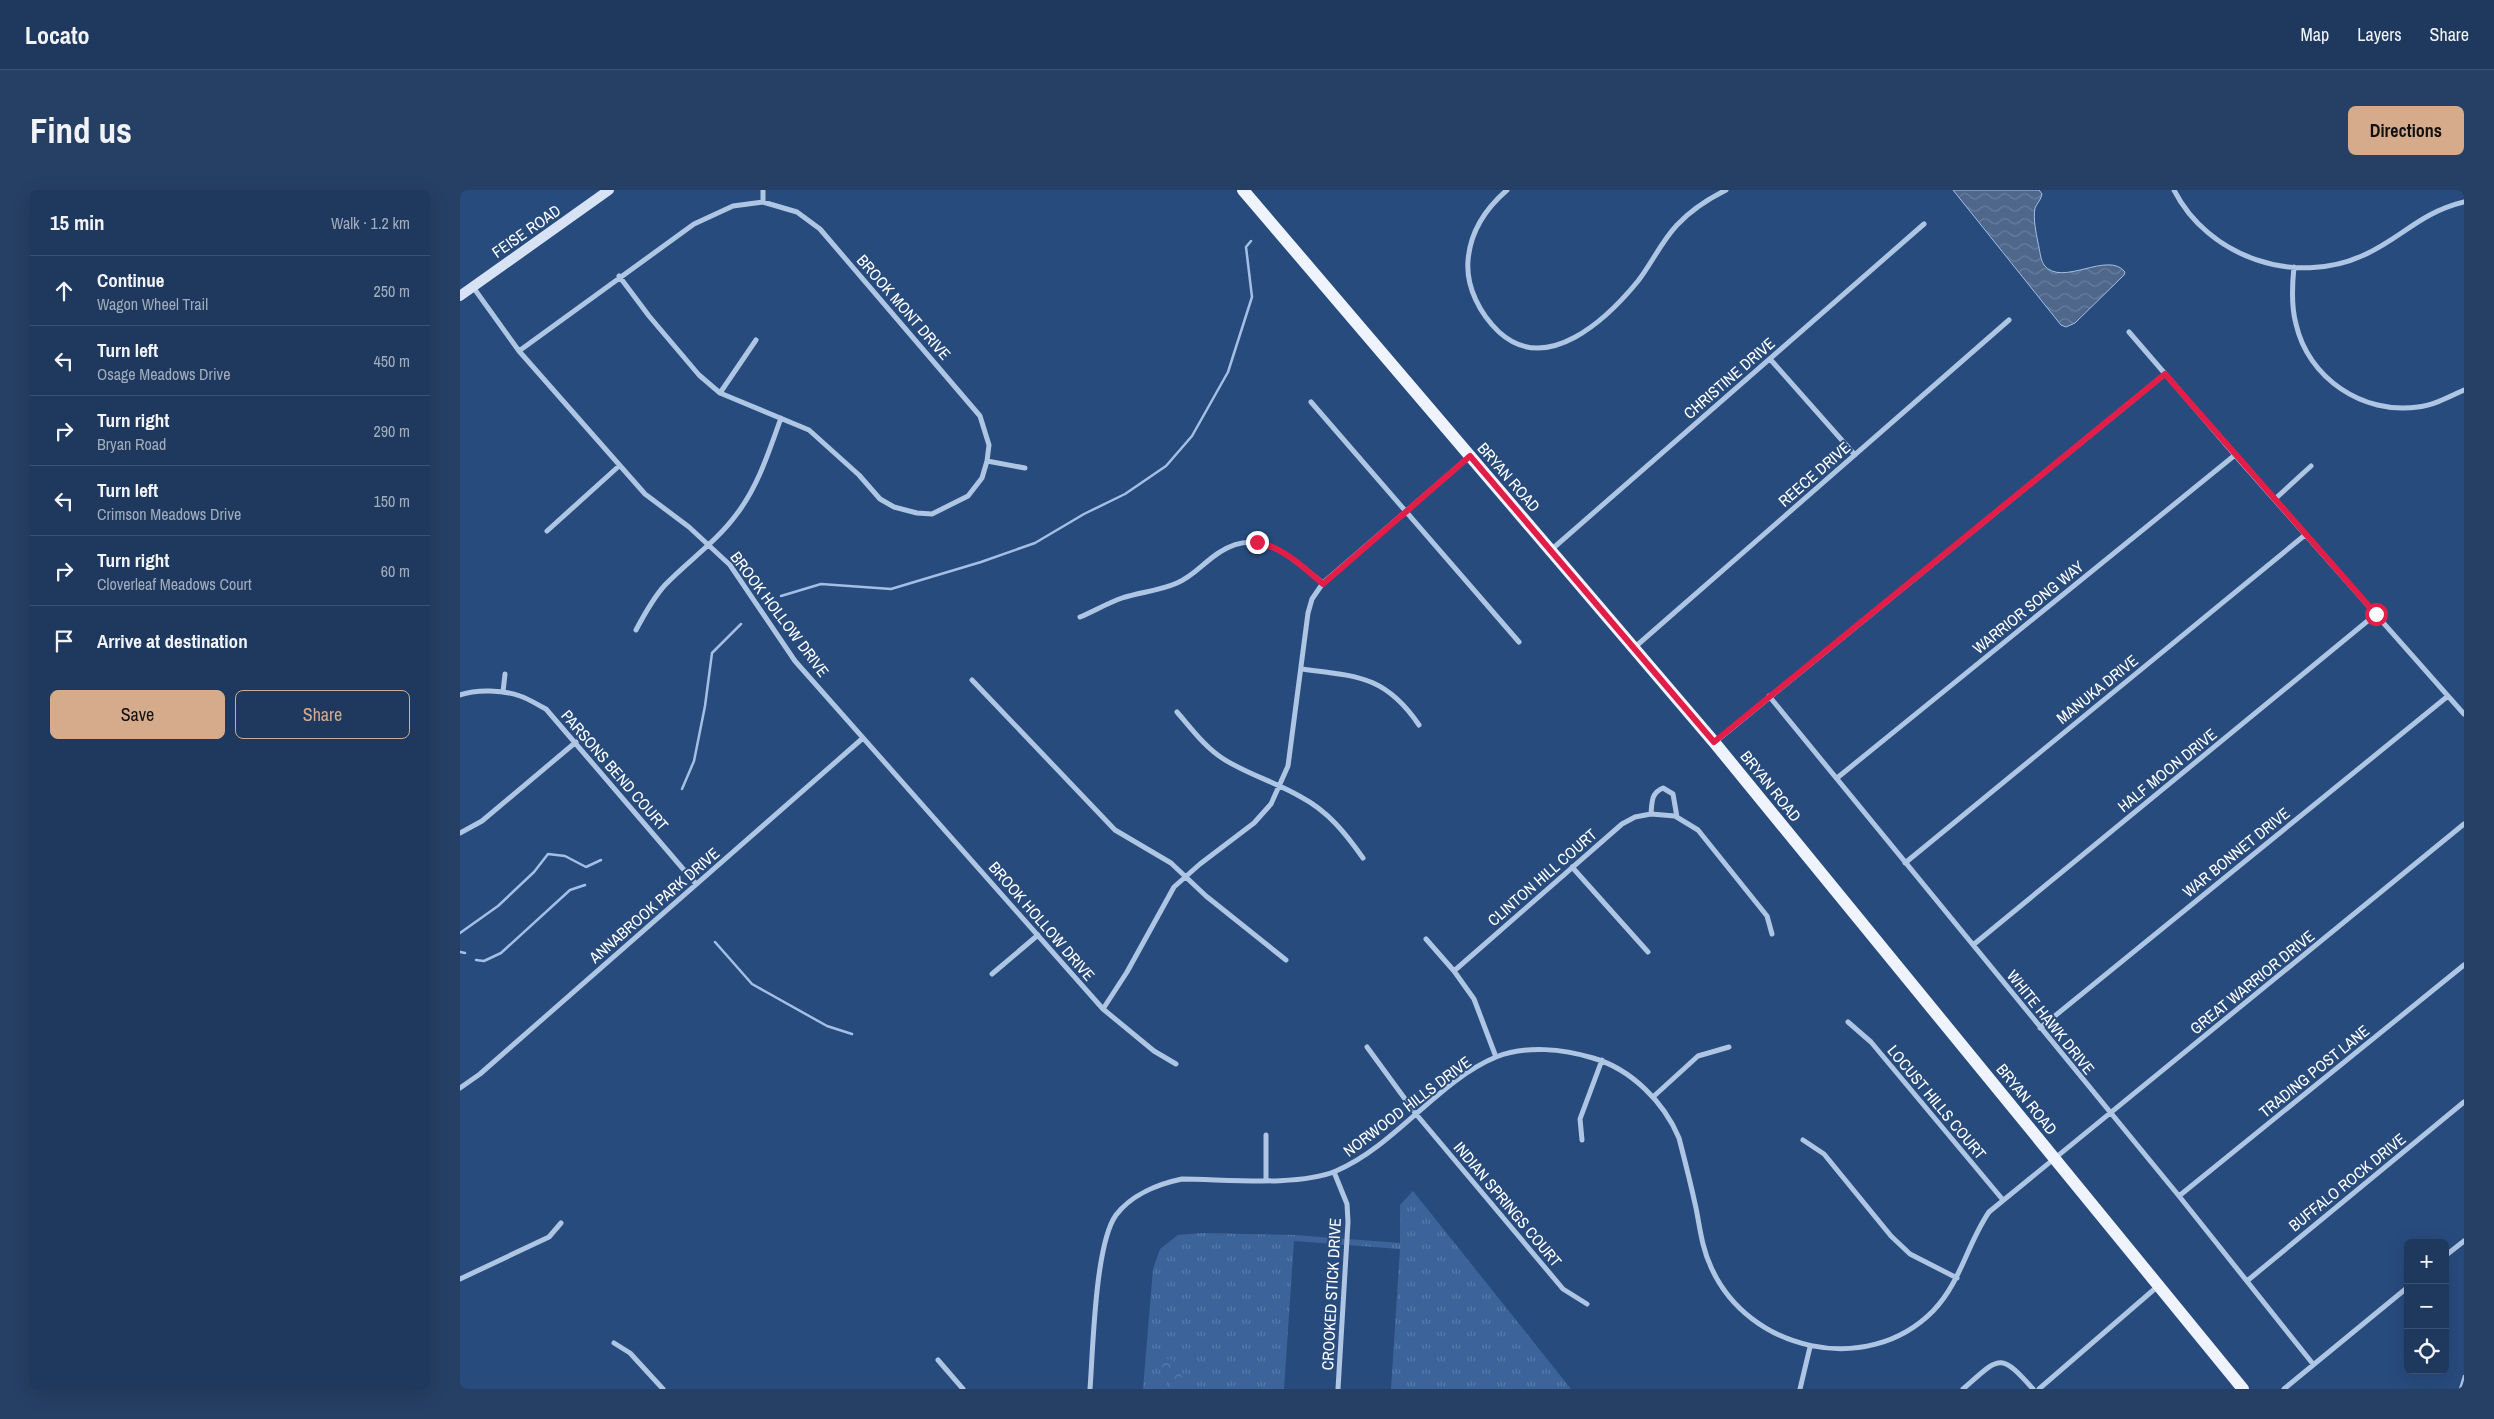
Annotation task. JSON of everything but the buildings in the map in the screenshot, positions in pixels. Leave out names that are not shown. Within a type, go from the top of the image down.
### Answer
[{"type":"main road","name":"FEISE ROAD","points":[[460,296],[609,190]]},
{"type":"main road","name":"BRYAN ROAD","points":[[1243,190],[1714,742],[2243,1389]]},
{"type":"street","points":[[762,202],[763,190]]},
{"type":"street","points":[[1507,190],[1490,205],[1479,221],[1470,246],[1468,273],[1482,310],[1499,332],[1518,344],[1541,348],[1568,341],[1608,313],[1639,279],[1677,224],[1711,198],[1726,190]]},
{"type":"street","points":[[2174,190],[2194,220],[2230,249],[2260,262],[2316,268],[2345,263],[2378,248],[2434,211],[2464,202]]},
{"type":"street","name":"BROOK MONT DRIVE","points":[[519,351],[620,276],[694,224],[733,206],[762,202],[797,212],[820,228],[980,416],[989,445],[982,478],[968,496],[932,514],[917,513],[894,507],[880,498],[859,475],[809,430],[782,418],[750,408],[720,394],[693,368],[649,316],[620,276]]},
{"type":"street","name":"CHRISTINE DRIVE","points":[[1550,550],[1924,224]]},
{"type":"street","points":[[2294,267],[2293,307],[2298,332],[2312,362],[2338,387],[2363,401],[2383,406],[2404,408],[2431,404],[2464,390]]},
{"type":"street","name":"BROOK HOLLOW DRIVE","points":[[472,287],[519,351],[619,466],[645,494],[709,545],[730,565],[744,582],[795,661],[1103,1009],[1154,1051],[1176,1064]]},
{"type":"street","name":"REECE DRIVE","points":[[1634,647],[2009,320]]},
{"type":"street","points":[[2129,332],[2305,535],[2464,714]]},
{"type":"street","points":[[720,394],[756,340]]},
{"type":"street","points":[[1770,359],[1855,455]]},
{"type":"street","points":[[1714,742],[2165,374]]},
{"type":"street","points":[[1312,402],[1519,642]]},
{"type":"street","points":[[636,630],[647,609],[664,586],[709,545],[736,515],[756,484],[782,418]]},
{"type":"street","name":"WARRIOR SONG WAY","points":[[1837,778],[2235,455]]},
{"type":"street","points":[[1103,1009],[1127,972],[1166,899],[1185,876],[1254,822],[1271,804],[1280,787],[1288,766],[1301,669],[1303,638],[1312,599],[1323,584],[1470,456]]},
{"type":"street","points":[[987,461],[1025,468]]},
{"type":"street","points":[[547,530],[619,466]]},
{"type":"street","points":[[2275,499],[2311,466]]},
{"type":"street","name":"MANUKA DRIVE","points":[[1904,863],[2305,535]]},
{"type":"street","points":[[1080,617],[1121,599],[1178,583],[1218,552],[1230,546],[1244,543],[1257,542],[1271,545],[1285,553],[1323,584]]},
{"type":"street","name":"HALF MOON DRIVE","points":[[1973,945],[2376,614]]},
{"type":"street","points":[[1301,669],[1348,675],[1371,681],[1392,693],[1419,724]]},
{"type":"street","points":[[503,692],[505,674]]},
{"type":"street","points":[[972,680],[1115,830],[1170,863],[1219,907],[1286,960]]},
{"type":"street","name":"PARSONS BEND COURT","points":[[460,695],[468,692],[503,692],[521,696],[546,709],[696,884]]},
{"type":"street","name":"WHITE HAWK DRIVE","points":[[1769,696],[1904,863],[2179,1196],[2313,1364]]},
{"type":"street","name":"WAR BONNET DRIVE","points":[[2040,1028],[2448,696]]},
{"type":"street","points":[[1176,712],[1201,740],[1224,759],[1319,808],[1337,824],[1363,858]]},
{"type":"street","name":"ANNABROOK PARK DRIVE","points":[[461,1086],[480,1074],[863,738]]},
{"type":"street","points":[[460,833],[482,821],[576,742]]},
{"type":"street","points":[[1651,814],[1652,797],[1658,790],[1663,788],[1674,794],[1677,817]]},
{"type":"street","name":"CLINTON HILL COURT","points":[[1454,971],[1572,866],[1628,820],[1651,814],[1677,817],[1698,830],[1767,916],[1772,934]]},
{"type":"street","name":"GREAT WARRIOR DRIVE","points":[[2055,1158],[2464,824]]},
{"type":"street","points":[[1572,866],[1648,952]]},
{"type":"street","points":[[992,974],[1038,935]]},
{"type":"street","points":[[1426,939],[1454,971],[1474,999],[1496,1057]]},
{"type":"street","name":"TRADING POST LANE","points":[[2179,1196],[2464,965]]},
{"type":"street","name":"LOCUST HILLS COURT","points":[[1848,1022],[1871,1042],[2003,1200]]},
{"type":"street","name":"INDIAN SPRINGS COURT","points":[[1367,1046],[1416,1114],[1564,1289],[1587,1304]]},
{"type":"street","points":[[1653,1097],[1698,1056],[1729,1046]]},
{"type":"street","name":"NORWOOD HILLS DRIVE","points":[[1090,1389],[1102,1248],[1115,1216],[1143,1193],[1163,1183],[1182,1179],[1304,1180],[1334,1172],[1372,1151],[1461,1078],[1496,1057],[1524,1051],[1560,1050],[1602,1060],[1630,1077],[1653,1097],[1674,1126],[1679,1138],[1704,1249],[1723,1289],[1735,1304],[1766,1330],[1810,1347],[1847,1349],[1874,1345],[1902,1333],[1933,1312],[1957,1278],[1978,1228],[1989,1212],[2055,1158]]},
{"type":"street","points":[[1582,1140],[1580,1119],[1602,1060]]},
{"type":"street","name":"BUFFALO ROCK DRIVE","points":[[2247,1281],[2464,1102]]},
{"type":"street","points":[[1266,1135],[1266,1180]]},
{"type":"street","points":[[1803,1140],[1824,1154],[1891,1236],[1910,1254],[1957,1278]]},
{"type":"street","name":"CROOKED STICK DRIVE","points":[[1334,1172],[1347,1204],[1348,1222],[1338,1389]]},
{"type":"street","points":[[460,1279],[550,1237],[562,1223]]},
{"type":"street","points":[[2449,1253],[2464,1241]]},
{"type":"street","points":[[2039,1389],[2158,1286]]},
{"type":"street","points":[[2284,1389],[2404,1290]]},
{"type":"street","points":[[614,1344],[630,1353],[663,1389]]},
{"type":"street","points":[[1800,1389],[1810,1347]]},
{"type":"street","points":[[938,1360],[964,1389]]},
{"type":"street","points":[[1963,1389],[1988,1367],[2001,1362],[2009,1364],[2033,1389]]},
{"type":"green space","points":[[1413,1191],[1571,1389],[1391,1389],[1400,1249],[1294,1241],[1284,1389],[1143,1389],[1153,1269],[1160,1249],[1178,1235],[1202,1233],[1295,1235],[1400,1243],[1400,1205]]},
{"type":"green space","points":[[1167,1359],[1174,1361],[1180,1369],[1182,1380],[1177,1387],[1171,1386],[1162,1366]]},
{"type":"water","points":[[1953,190],[2039,190],[2042,194],[2034,212],[2040,254],[2044,265],[2052,271],[2062,273],[2097,266],[2117,266],[2125,272],[2124,275],[2075,323],[2066,327],[2061,325]]},
{"type":"waterway","points":[[781,596],[821,584],[891,589],[981,562],[1035,543],[1084,514],[1125,494],[1166,466],[1192,436],[1228,372],[1252,297],[1246,247],[1251,241]]},
{"type":"waterway","points":[[682,789],[694,761],[705,706],[712,653],[741,624]]},
{"type":"waterway","points":[[460,933],[498,906],[534,872],[548,854],[565,856],[586,867],[601,860]]},
{"type":"waterway","points":[[476,960],[484,961],[501,953],[570,890],[585,885]]},
{"type":"waterway","points":[[715,942],[752,984],[827,1026],[852,1034]]},
{"type":"waterway","points":[[460,952],[465,953]]},
{"type":"waterway","points":[[2460,1389],[2464,1376]]},
{"type":"route","points":[[1257,542],[1271,545],[1285,553],[1323,584],[1470,456],[1714,742],[2165,374],[2376,614]]}]
